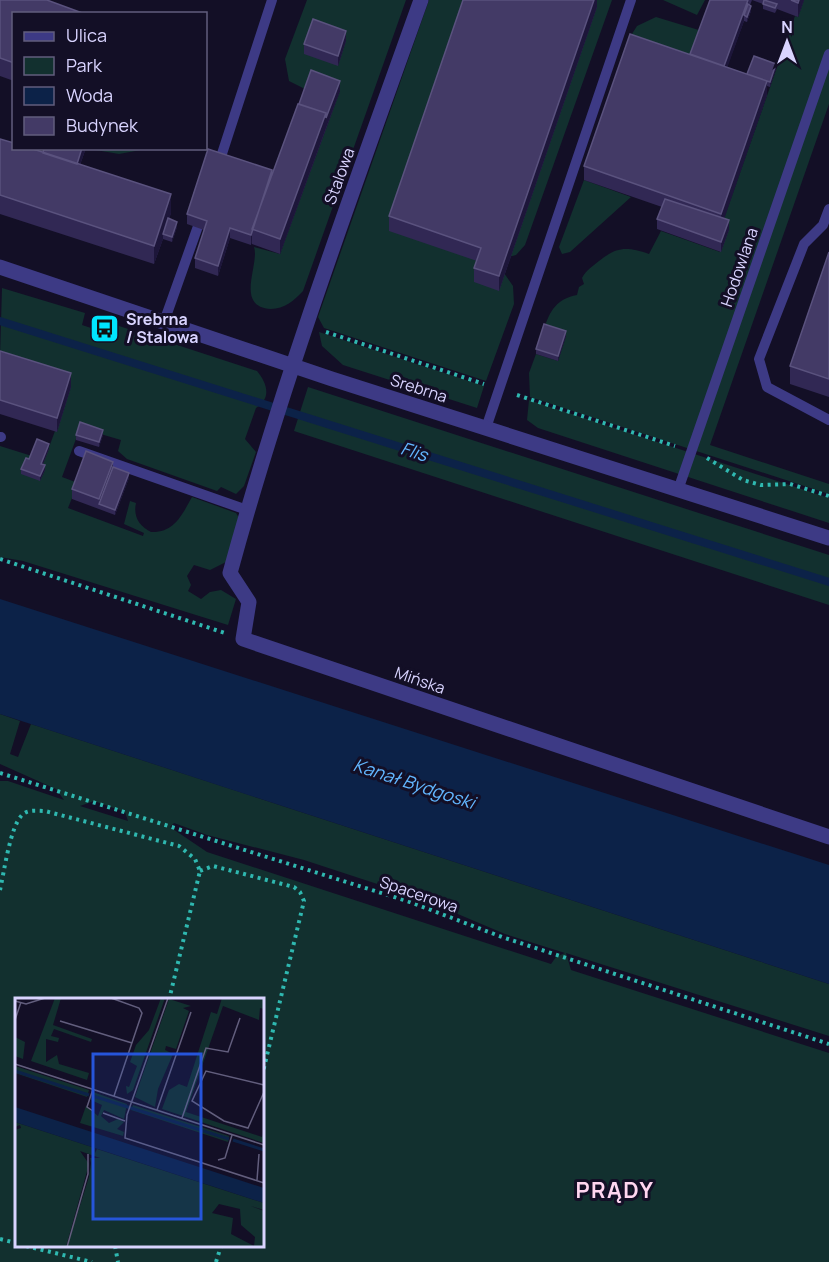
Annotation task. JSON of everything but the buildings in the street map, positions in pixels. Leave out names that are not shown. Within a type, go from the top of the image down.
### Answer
[{"type":"street","name":"Stalowa","points":[[243,639],[249,602],[230,573],[247,510],[291,364],[421,0]]},
{"type":"street","name":"Srebrna","points":[[0,267],[486,428],[829,538]]},
{"type":"street","name":"Mińska","points":[[243,639],[829,837]]},
{"type":"lane","points":[[215,174],[272,0]]},
{"type":"lane","points":[[486,428],[631,0]]},
{"type":"lane","name":"Hodowlana","points":[[678,490],[829,54]]},
{"type":"lane","points":[[164,322],[205,204]]},
{"type":"lane","points":[[829,209],[823,225],[804,244],[759,359],[767,387],[829,420]]},
{"type":"lane","points":[[79,451],[247,510]]},
{"type":"path","points":[[305,325],[692,451],[703,455],[743,480],[761,485],[790,484],[829,496]]},
{"type":"path","points":[[0,559],[243,639]]},
{"type":"path","name":"Spacerowa","points":[[0,773],[410,902],[502,936],[829,1044]]},
{"type":"path","points":[[0,890],[16,826],[21,816],[30,811],[45,811],[179,846],[195,859],[200,871],[169,998]]},
{"type":"path","points":[[200,871],[213,866],[294,887],[300,892],[304,901],[303,915],[264,1068]]},
{"type":"path","points":[[0,1239],[15,1243]]},
{"type":"path","points":[[34,1247],[92,1262]]},
{"type":"path","points":[[115,1247],[118,1262]]},
{"type":"path","points":[[216,1262],[220,1247]]},
{"type":"green space","points":[[307,0],[406,0],[303,291],[289,303],[271,309],[260,306],[254,301],[251,293],[254,247],[280,254],[340,91],[307,90],[289,81],[285,59]]},
{"type":"green space","points":[[429,0],[612,0],[525,245],[516,255],[509,257],[502,270],[513,286],[514,304],[486,381],[324,328],[318,317]]},
{"type":"green space","points":[[663,0],[705,0],[697,15]]},
{"type":"green space","points":[[804,0],[829,0],[829,104],[710,445],[829,484],[829,494],[530,397],[529,373],[536,354],[558,361],[566,336],[544,329],[549,316],[555,306],[564,299],[577,295],[579,287],[584,284],[582,278],[599,261],[623,249],[649,254],[661,231],[720,252],[721,227],[795,16],[798,17]]},
{"type":"green space","points":[[656,17],[702,31],[688,68],[630,37],[637,26]]},
{"type":"green space","points":[[96,150],[141,150],[119,154]]},
{"type":"green space","points":[[584,180],[631,197],[570,252],[562,254],[559,247]]},
{"type":"green space","points":[[2,288],[85,313],[82,325],[112,335],[116,325],[257,371],[265,385],[266,395],[256,408],[245,439],[256,452],[244,486],[236,494],[221,487],[217,491],[127,459],[118,451],[121,440],[80,428],[62,477],[78,483],[68,508],[143,536],[144,533],[124,524],[130,501],[136,503],[135,512],[140,524],[151,532],[159,532],[176,522],[192,497],[236,513],[241,521],[226,562],[210,570],[194,565],[187,576],[191,585],[188,591],[201,599],[210,592],[221,590],[236,599],[228,625],[23,561],[0,557],[0,446],[32,456],[41,469],[55,431],[0,357]]},
{"type":"green space","points":[[319,332],[484,386],[477,408],[343,365],[322,346]]},
{"type":"green space","points":[[308,387],[829,555],[829,605],[294,431]]},
{"type":"green space","points":[[529,400],[829,498],[829,523],[538,428],[527,420]]},
{"type":"green space","points":[[0,714],[20,721],[10,754],[18,757],[31,724],[829,984],[829,1036],[566,953],[571,970],[829,1053],[829,1262],[0,1262],[0,781],[8,781],[64,800],[56,789],[0,764]],"holes":[[[94,801],[125,812],[128,821],[80,806]],[[174,823],[207,835],[304,860],[420,898],[505,934],[565,953],[556,957],[551,964],[207,852],[170,827]]]},
{"type":"water","name":"Kanał Bydgoski","points":[[0,599],[829,865],[829,984],[0,714]]},
{"type":"waterway","name":"Flis","points":[[0,321],[829,582]]},
{"type":"place","name":"Srebrna / Stalowa","points":[[105,328]]},
{"type":"district","name":"PRĄDY","points":[[615,1190]]}]
